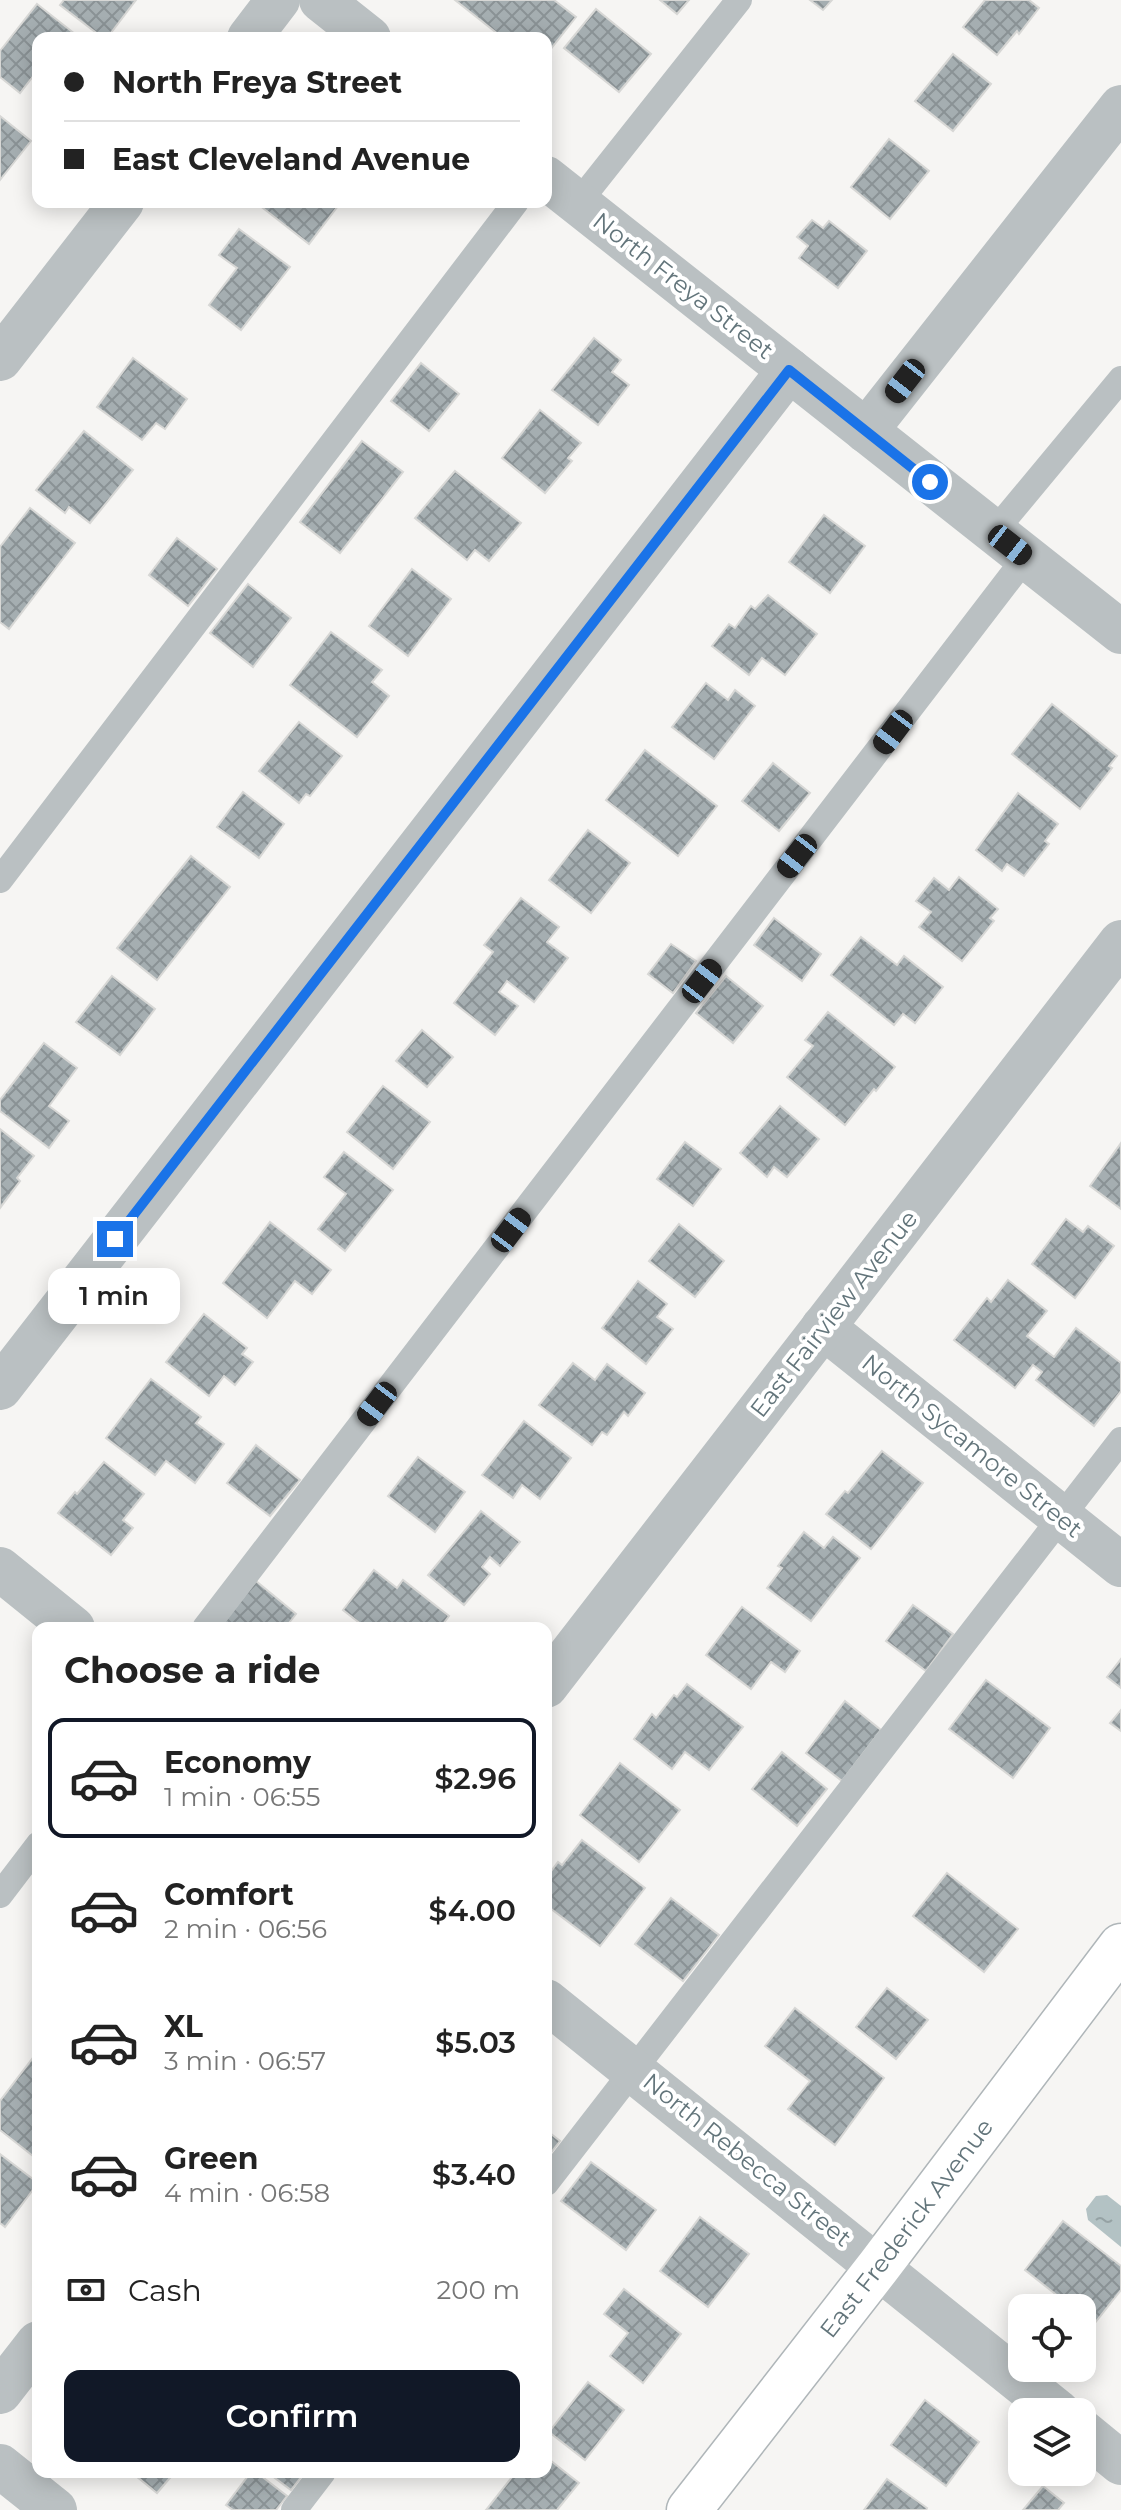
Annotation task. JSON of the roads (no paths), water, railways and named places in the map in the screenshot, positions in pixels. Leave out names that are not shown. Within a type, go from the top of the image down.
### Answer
[{"type":"main road","name":"East Frederick Avenue","points":[[689,2510],[879,2266],[1121,1946]]},
{"type":"street","points":[[254,32],[278,0]]},
{"type":"street","points":[[321,0],[361,32]]},
{"type":"street","points":[[866,431],[1121,107]]},
{"type":"street","name":"North Freya Street","points":[[562,190],[1121,632]]},
{"type":"street","points":[[0,359],[117,208]]},
{"type":"street","points":[[0,1388],[789,370]]},
{"type":"street","name":"East Fairview Avenue","points":[[552,1678],[1121,942]]},
{"type":"street","name":"North Sycamore Street","points":[[823,1327],[1121,1565]]},
{"type":"street","points":[[0,1569],[66,1622]]},
{"type":"street","name":"North Rebecca Street","points":[[552,2006],[1041,2398]]},
{"type":"street","points":[[0,2392],[32,2351]]},
{"type":"street","points":[[1096,2442],[1121,2463]]},
{"type":"street","points":[[0,2466],[55,2510]]},
{"type":"lane","points":[[562,190],[739,0]]},
{"type":"lane","points":[[0,880],[511,208]]},
{"type":"lane","points":[[209,1622],[1010,545],[1121,379]]},
{"type":"lane","points":[[552,2175],[1121,1440]]},
{"type":"lane","points":[[0,1895],[32,1853]]},
{"type":"lane","points":[[294,2510],[318,2478]]},
{"type":"water","points":[[1107,2195],[1121,2206],[1121,2247],[1088,2220],[1086,2209],[1096,2196]]}]
